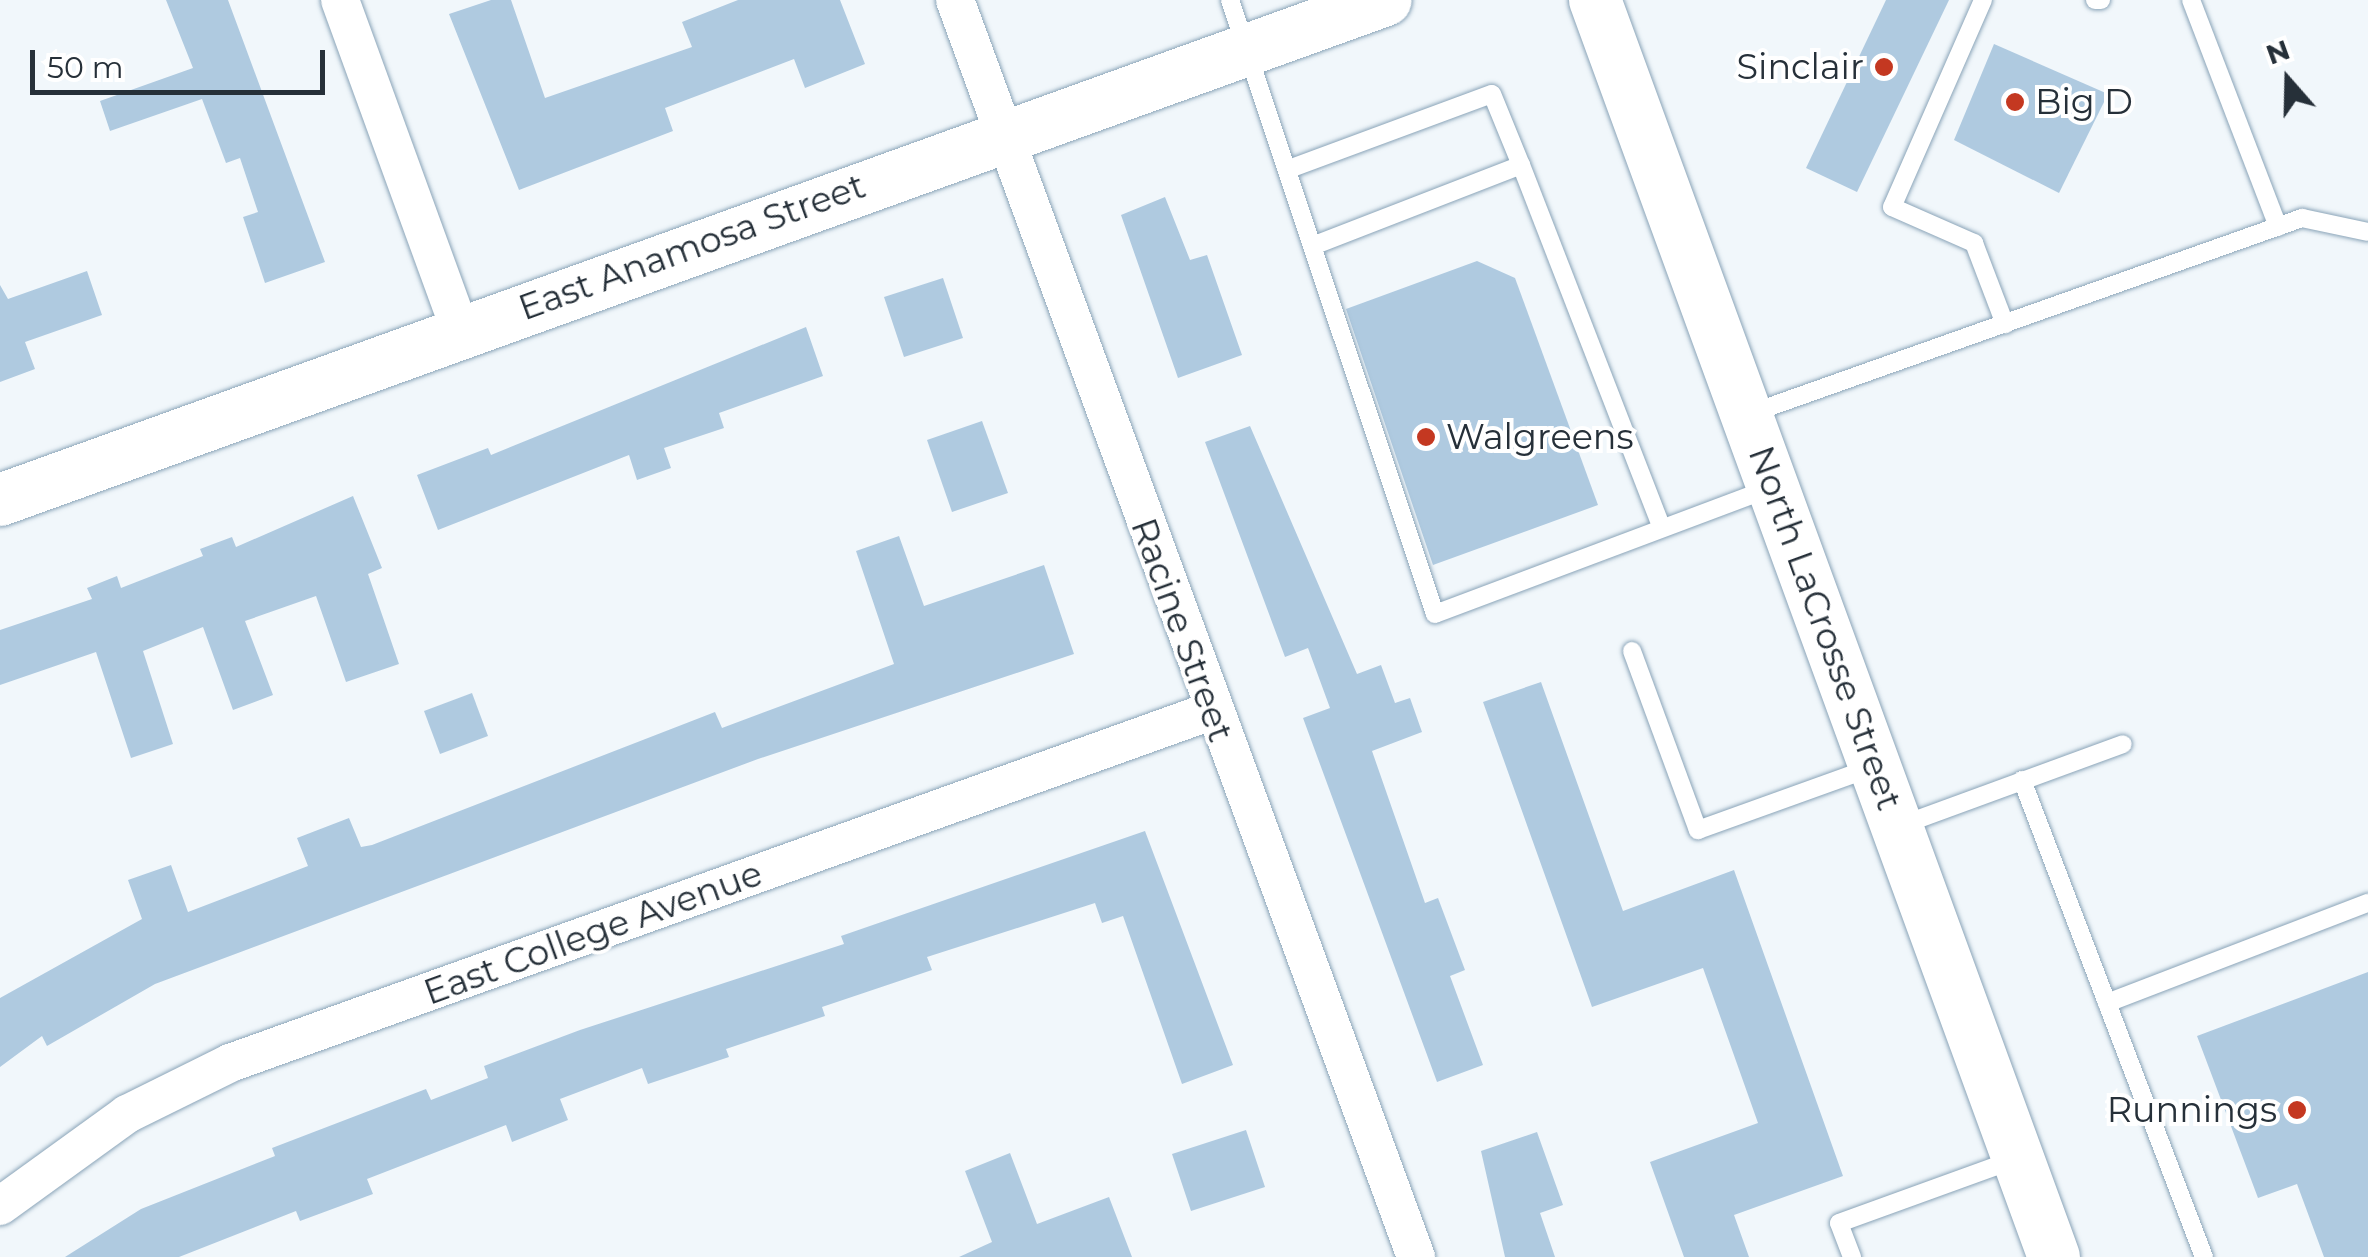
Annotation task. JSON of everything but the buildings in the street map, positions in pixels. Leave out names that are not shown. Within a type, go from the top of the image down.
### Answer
[{"type":"main road","name":"East Anamosa Street","points":[[0,500],[460,330],[1386,0]]},
{"type":"main road","name":"North LaCrosse Street","points":[[1595,0],[2054,1257]]},
{"type":"street","points":[[340,0],[460,330]]},
{"type":"street","name":"Racine Street","points":[[955,0],[1211,712],[1416,1257]]},
{"type":"street","name":"East College Avenue","points":[[0,1206],[127,1114],[230,1063],[1211,712]]},
{"type":"lane","points":[[1230,0],[1316,245],[1435,614],[1773,487]]},
{"type":"lane","points":[[1982,0],[1892,207],[1974,243],[2004,324]]},
{"type":"lane","points":[[2191,0],[2278,227]]},
{"type":"lane","points":[[1289,169],[1492,94],[1662,528]]},
{"type":"lane","points":[[1316,245],[1520,165]]},
{"type":"lane","points":[[1746,415],[2302,218],[2368,232]]},
{"type":"lane","points":[[1632,651],[1698,830],[1875,766]]},
{"type":"lane","points":[[1897,827],[2122,744]]},
{"type":"lane","points":[[2022,780],[2204,1257]]},
{"type":"lane","points":[[2107,1003],[2368,904]]},
{"type":"lane","points":[[1852,1257],[1839,1224],[2018,1158]]},
{"type":"place","name":"Sinclair","points":[[1884,67]]},
{"type":"place","name":"Big D","points":[[2015,102]]},
{"type":"place","name":"Walgreens","points":[[1426,437]]},
{"type":"place","name":"Runnings","points":[[2297,1110]]}]
